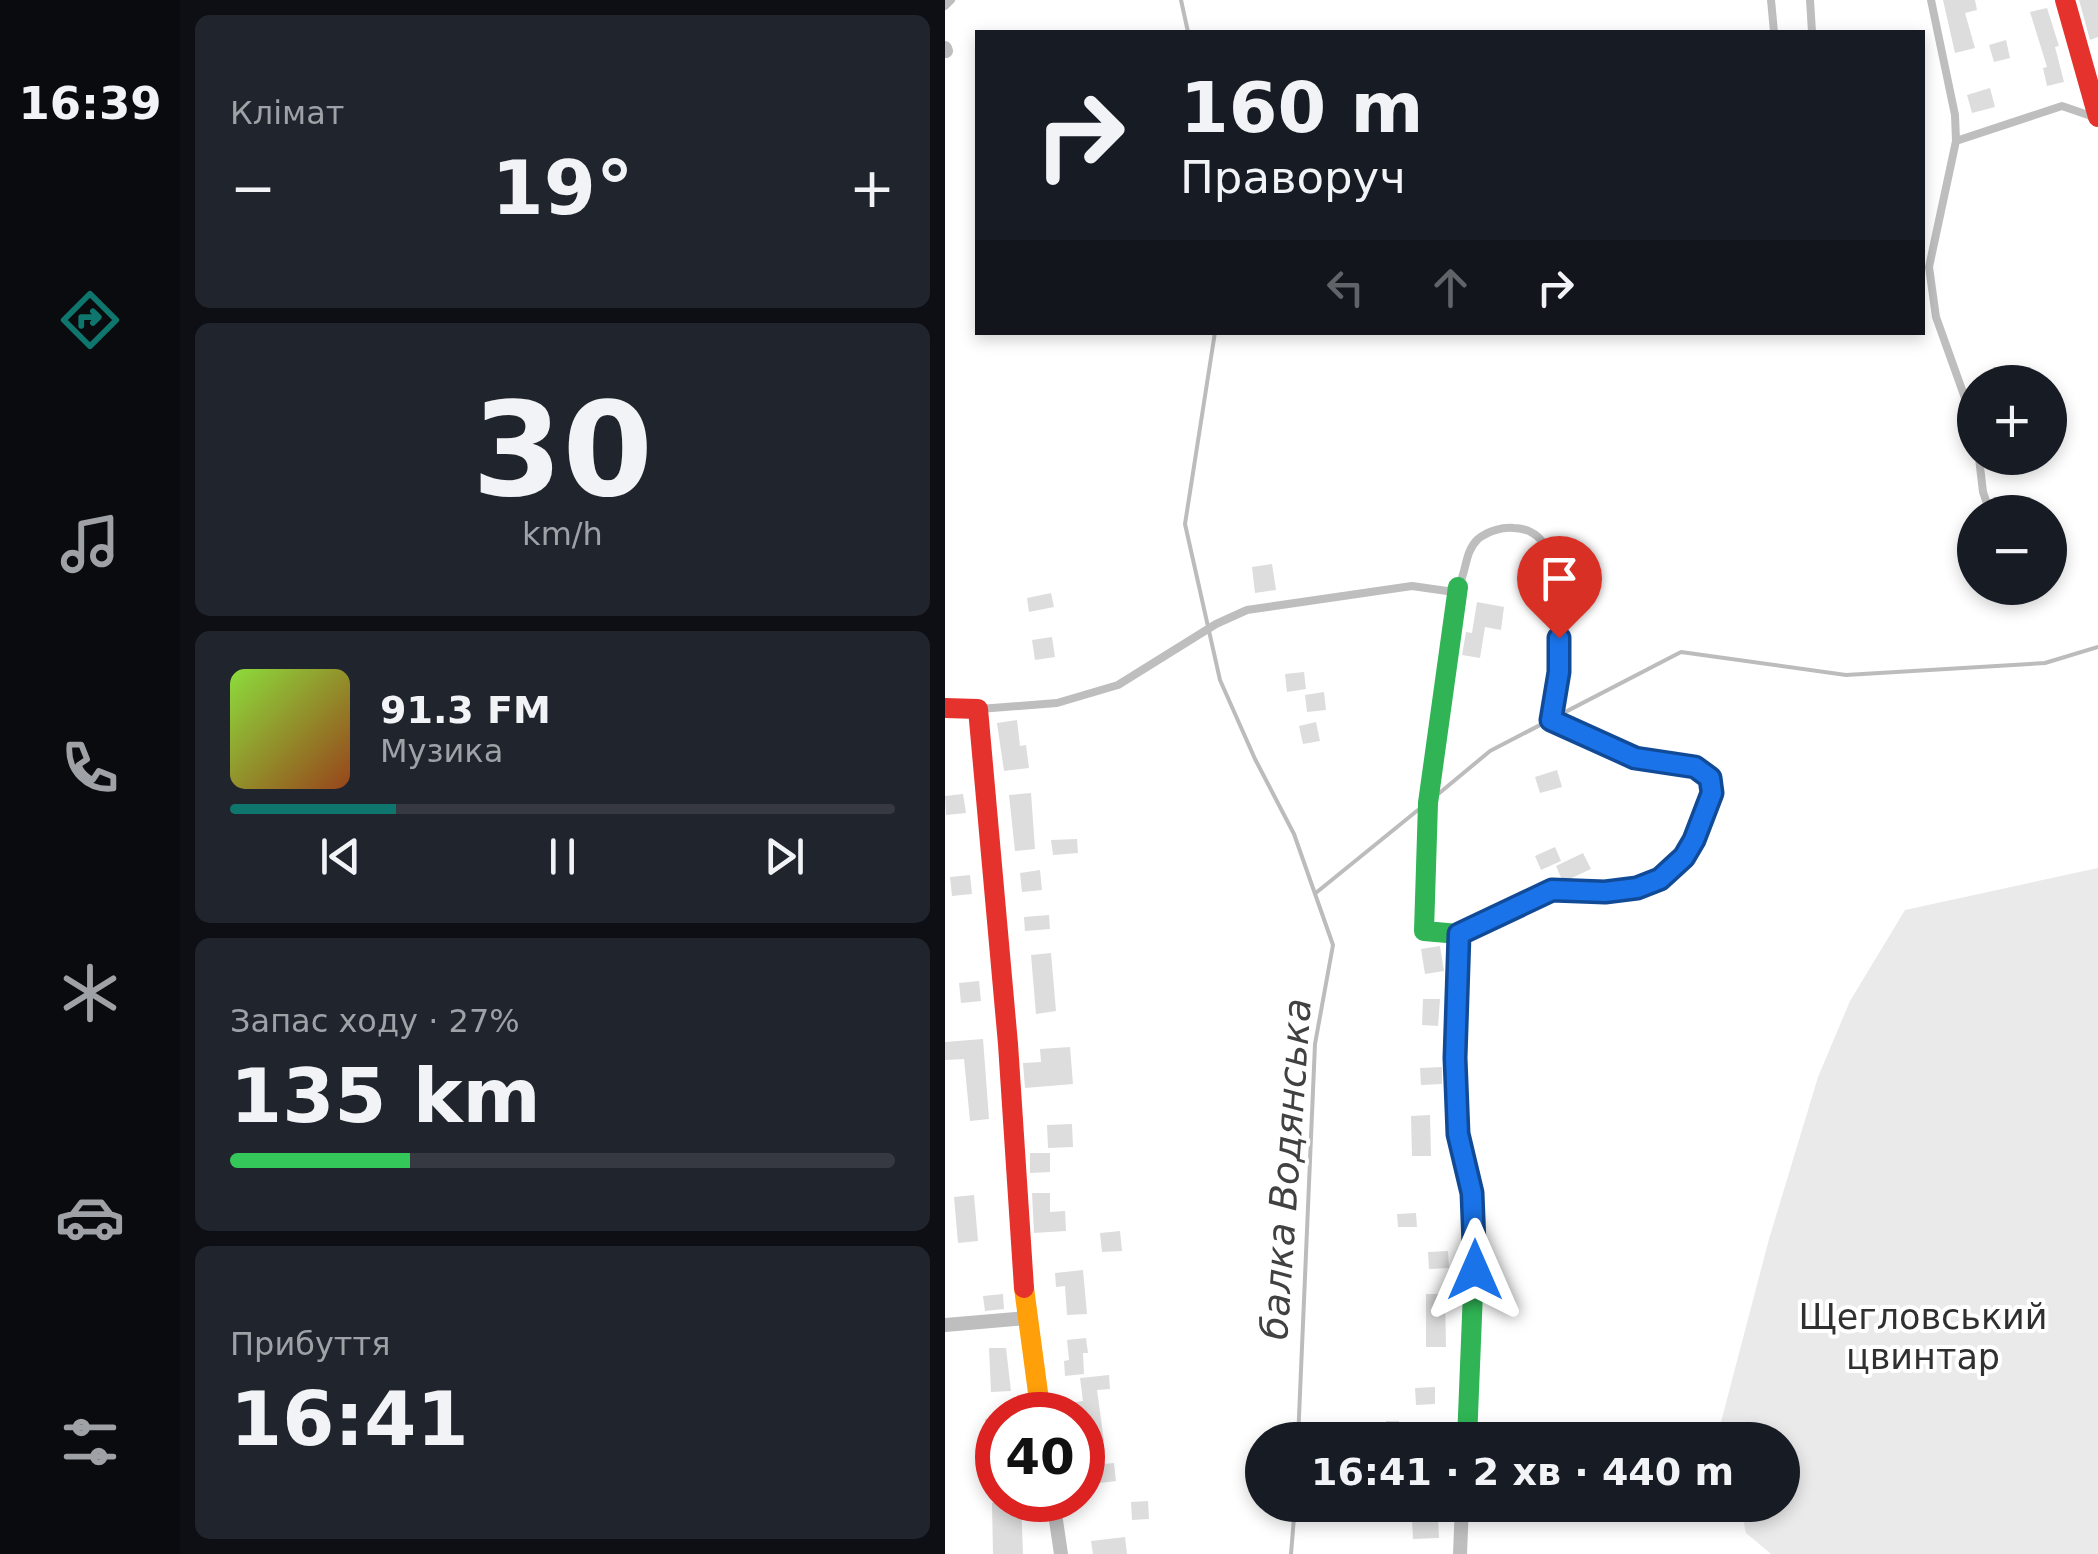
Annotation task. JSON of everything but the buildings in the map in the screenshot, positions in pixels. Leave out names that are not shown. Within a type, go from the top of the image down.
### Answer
[{"type":"street","points":[[2065,0],[2098,117]]},
{"type":"street","points":[[1457,587],[1427,803],[1424,931],[1459,934],[1455,1058],[1458,1134],[1472,1193],[1475,1242],[1468,1422]]},
{"type":"street","points":[[945,708],[978,709],[1008,1044],[1026,1318],[1037,1392]]},
{"type":"street","points":[[945,1325],[1026,1318]]},
{"type":"street","points":[[1056,1522],[1061,1554]]},
{"type":"street","points":[[1461,1554],[1462,1522]]},
{"type":"lane","points":[[945,6],[951,0]]},
{"type":"lane","points":[[1771,0],[1774,30]]},
{"type":"lane","points":[[1810,0],[1812,30]]},
{"type":"lane","points":[[1931,0],[1957,141],[1929,267],[1936,317],[1957,376]]},
{"type":"lane","points":[[945,67],[946,50]]},
{"type":"lane","points":[[1957,141],[2062,106],[2098,117]]},
{"type":"lane","points":[[978,709],[1057,703],[1118,685],[1216,624],[1247,610],[1412,586],[1447,591],[1457,587],[1465,575],[1467,556],[1477,540],[1504,528],[1522,528],[1536,534],[1546,545],[1553,563],[1560,604],[1559,672],[1551,720],[1635,758],[1695,767],[1703,771],[1713,786],[1694,840],[1684,857],[1660,879],[1637,888],[1605,892],[1552,890],[1459,934]]},
{"type":"green space","name":"Щегловський цвинтар","points":[[2098,868],[2098,1554],[1771,1554],[1746,1533],[1744,1522],[1800,1522],[1800,1422],[1721,1422],[1769,1239],[1818,1077],[1850,1001],[1905,910]]},
{"type":"waterway","name":"балка Водянська","points":[[1181,0],[1188,30]]},
{"type":"waterway","name":"балка Водянська","points":[[1215,335],[1185,524],[1220,680],[1294,834],[1333,945],[1315,1044],[1299,1422]]},
{"type":"waterway","points":[[1437,795],[1490,751],[1681,652],[1846,675],[2045,663],[2098,647]]},
{"type":"waterway","points":[[1317,892],[1418,810]]},
{"type":"waterway","name":"балка Водянська","points":[[1291,1554],[1294,1522]]},
{"type":"traffic: fast","points":[[1458,587],[1428,803],[1424,931],[1459,934],[1455,1058],[1458,1134],[1472,1193],[1475,1242],[1468,1422]]},
{"type":"traffic: slow","points":[[1024,1288],[1038,1392]]},
{"type":"traffic: jam","points":[[2065,0],[2098,117]]},
{"type":"traffic: jam","points":[[945,708],[978,709],[1008,1044],[1024,1288]]},
{"type":"route","points":[[1475,1270],[1475,1217],[1458,1134],[1455,1058],[1459,934],[1552,890],[1605,892],[1637,888],[1660,879],[1684,857],[1694,840],[1713,786],[1710,778],[1695,767],[1635,758],[1551,720],[1559,672],[1559,638]]}]
